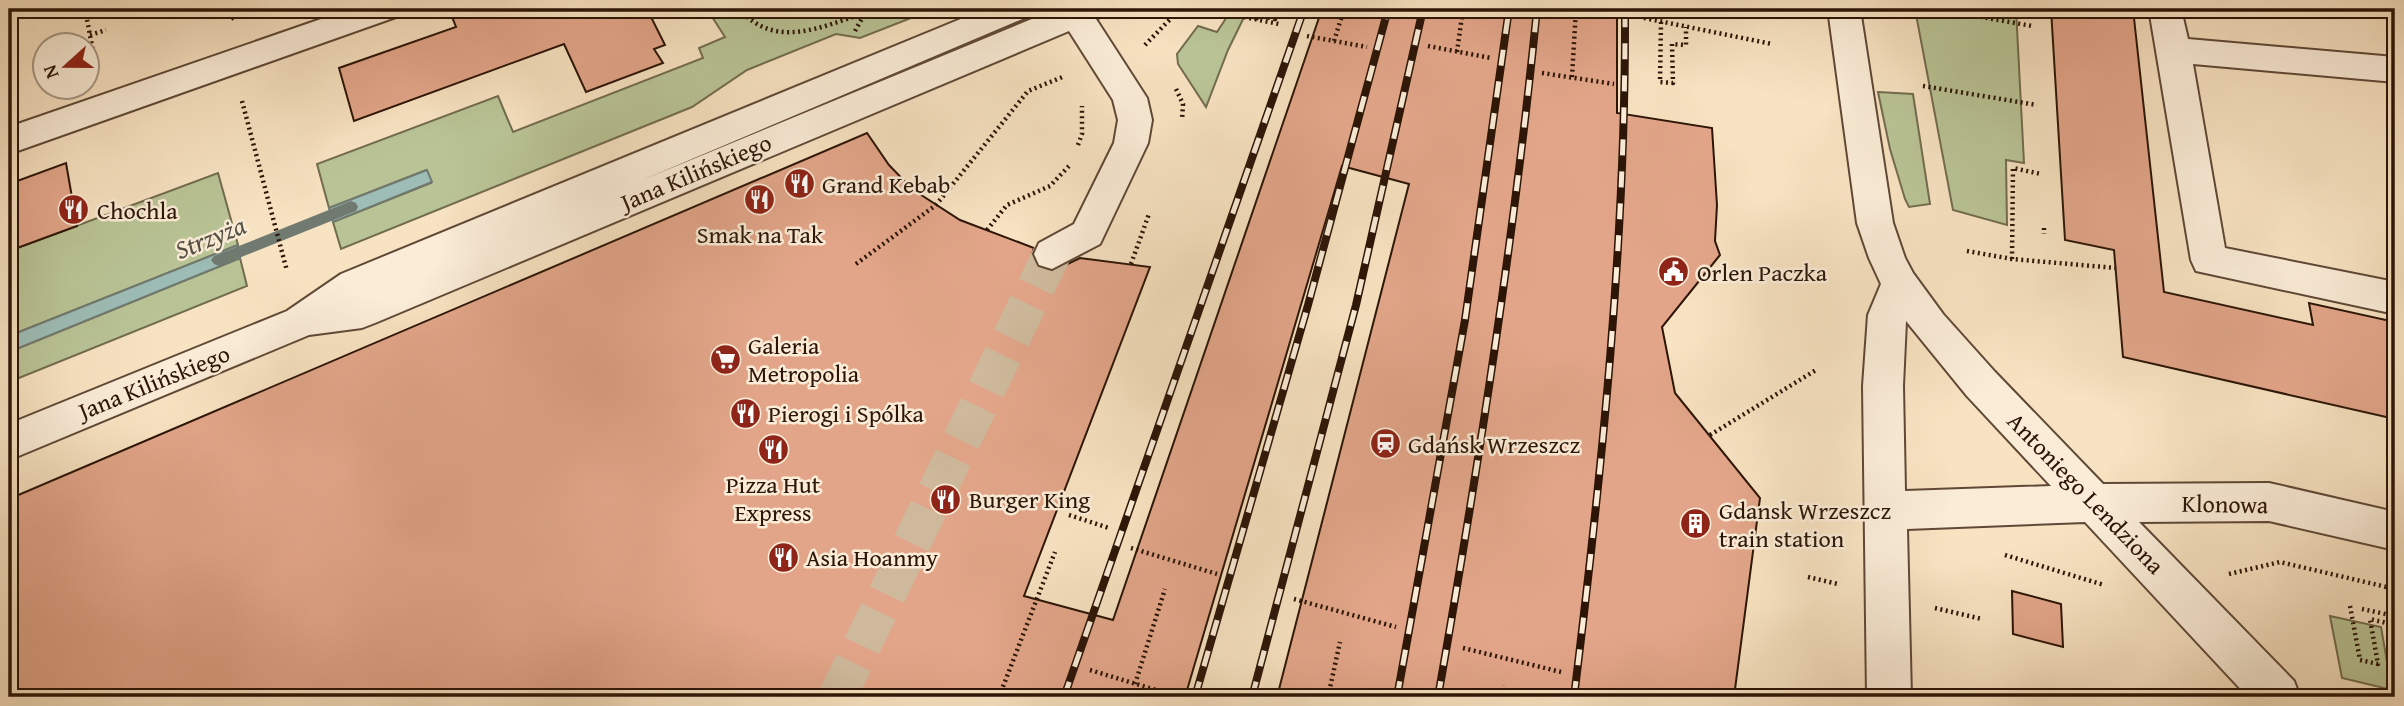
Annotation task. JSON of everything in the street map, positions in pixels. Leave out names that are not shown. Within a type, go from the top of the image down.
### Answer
[{"type":"street","points":[[9,141],[385,9]]},
{"type":"street","name":"Jana Kilińskiego","points":[[9,442],[300,322],[354,285],[1016,9]]},
{"type":"street","name":"Antoniego Lendziona","points":[[1844,9],[1875,223],[1887,258],[1900,284],[1930,325],[1973,374],[2278,697]]},
{"type":"street","points":[[2165,9],[2209,260],[2395,299]]},
{"type":"street","points":[[1052,254],[1087,234],[1130,143],[1135,120],[1130,98],[1079,11]]},
{"type":"street","name":"Jana Kilińskiego","points":[[300,322],[362,312],[1079,11]]},
{"type":"street","points":[[2174,50],[2395,69]]},
{"type":"street","points":[[1889,697],[1883,386],[1887,316],[1900,284]]},
{"type":"street","name":"Klonowa","points":[[1884,511],[2095,503],[2269,502],[2395,531]]},
{"type":"path","points":[[739,9],[756,27],[785,34],[816,28],[865,13],[867,9]]},
{"type":"path","points":[[1146,45],[1180,9]]},
{"type":"path","points":[[1256,19],[1257,15],[1275,19],[1278,9]]},
{"type":"path","points":[[1334,41],[1344,9]]},
{"type":"path","points":[[1457,52],[1463,9]]},
{"type":"path","points":[[1573,77],[1576,9]]},
{"type":"path","points":[[1937,9],[2032,26]]},
{"type":"path","points":[[1244,17],[1279,24]]},
{"type":"path","points":[[1644,18],[1772,44]]},
{"type":"path","points":[[1661,22],[1660,82],[1673,83],[1672,44],[1686,45],[1686,27]]},
{"type":"path","points":[[100,32],[106,30]]},
{"type":"path","points":[[1307,36],[1367,47]]},
{"type":"path","points":[[1427,47],[1491,58]]},
{"type":"path","points":[[232,63],[287,271]]},
{"type":"path","points":[[1542,73],[1614,84]]},
{"type":"path","points":[[856,264],[936,205],[1028,91],[1071,74]]},
{"type":"path","points":[[1923,86],[2037,105]]},
{"type":"path","points":[[1076,152],[1082,134],[1082,95]]},
{"type":"path","points":[[987,230],[1007,205],[1050,186],[1073,162]]},
{"type":"path","points":[[2012,259],[2013,168],[2041,174]]},
{"type":"path","points":[[1966,251],[2012,259],[2116,268]]},
{"type":"path","points":[[1710,435],[1816,370]]},
{"type":"path","points":[[1069,515],[1109,528]]},
{"type":"path","points":[[1131,548],[1217,574]]},
{"type":"path","points":[[999,697],[1055,552]]},
{"type":"path","points":[[1997,553],[2113,588]]},
{"type":"path","points":[[2221,575],[2280,562],[2395,589]]},
{"type":"path","points":[[1808,577],[1848,586]]},
{"type":"path","points":[[1135,684],[1165,589]]},
{"type":"path","points":[[1294,599],[1396,626]]},
{"type":"path","points":[[2350,606],[2360,660],[2378,664],[2370,619],[2395,625]]},
{"type":"path","points":[[1930,607],[1982,619]]},
{"type":"path","points":[[2362,609],[2390,615]]},
{"type":"path","points":[[1328,697],[1340,642]]},
{"type":"path","points":[[1463,648],[1561,672]]},
{"type":"path","points":[[1090,670],[1180,697]]},
{"type":"path","points":[[1503,697],[1505,686]]},
{"type":"green space","points":[[707,9],[934,9],[860,38],[836,34],[747,70],[692,107],[341,249],[333,222],[431,183],[426,170],[329,208],[317,164],[498,96],[513,132],[703,58],[699,48],[725,37]]},
{"type":"green space","points":[[1232,9],[1271,9],[1269,14],[1247,11],[1228,50],[1206,107],[1178,64],[1177,54],[1198,26],[1217,32]]},
{"type":"green space","points":[[1915,9],[2016,9],[2024,163],[2006,160],[2007,225],[1953,210]]},
{"type":"green space","points":[[1878,92],[1913,94],[1930,204],[1909,207],[1905,199],[1890,149]]},
{"type":"green space","points":[[218,173],[238,245],[9,336],[9,251]]},
{"type":"green space","points":[[240,258],[247,286],[9,382],[9,352]]},
{"type":"green space","points":[[2330,616],[2381,627],[2392,690],[2342,678]]},
{"type":"water","points":[[427,170],[432,182],[333,222],[329,208]]},
{"type":"water","points":[[238,245],[240,258],[9,352],[9,336]]},
{"type":"building","points":[[449,9],[647,9],[665,45],[654,49],[663,63],[586,92],[564,44],[354,121],[339,68],[456,27]]},
{"type":"building","points":[[1322,9],[1617,9],[1617,113],[1712,128],[1717,205],[1715,241],[1720,255],[1662,327],[1675,393],[1760,498],[1734,697],[1277,697],[1409,184],[1342,166],[1185,697],[9,697],[9,499],[867,133],[889,165],[912,189],[960,220],[1034,248],[1032,255],[1038,268],[1053,271],[1080,258],[1150,267],[1024,596],[1113,620]]},
{"type":"building","points":[[2051,9],[2133,9],[2164,292],[2313,325],[2309,303],[2395,322],[2395,419],[2123,357],[2114,250],[2065,240]]},
{"type":"building","points":[[66,163],[77,226],[9,251],[9,184]]},
{"type":"building","points":[[2012,591],[2061,604],[2063,647],[2013,634]]},
{"type":"waterway","name":"Strzyża","points":[[219,260],[351,207]]},
{"type":"tunnel","points":[[837,697],[1052,254]]},
{"type":"railway","points":[[1064,697],[1304,9]]},
{"type":"railway","points":[[1195,697],[1308,305],[1388,9]]},
{"type":"railway","points":[[1252,697],[1356,305],[1423,9]]},
{"type":"railway","points":[[1397,697],[1465,320],[1509,9]]},
{"type":"railway","points":[[1438,697],[1494,354],[1537,9]]},
{"type":"railway","points":[[1574,697],[1603,440],[1617,268],[1625,9]]},
{"type":"place","name":"Grand Kebab","points":[[799,184]]},
{"type":"place","name":"Smak na Tak","points":[[760,200]]},
{"type":"place","name":"Chochla","points":[[74,210]]},
{"type":"place","name":"Orlen Paczka","points":[[1674,272]]},
{"type":"place","name":"Galeria Metropolia","points":[[725,359]]},
{"type":"place","name":"Pierogi i Spólka","points":[[745,413]]},
{"type":"place","name":"Gdańsk Wrzeszcz","points":[[1385,444]]},
{"type":"place","name":"Pizza Hut Express","points":[[773,450]]},
{"type":"place","name":"Burger King","points":[[946,499]]},
{"type":"place","name":"Gdansk Wrzeszcz train station","points":[[1696,524]]},
{"type":"place","name":"Asia Hoanmy","points":[[783,557]]}]
